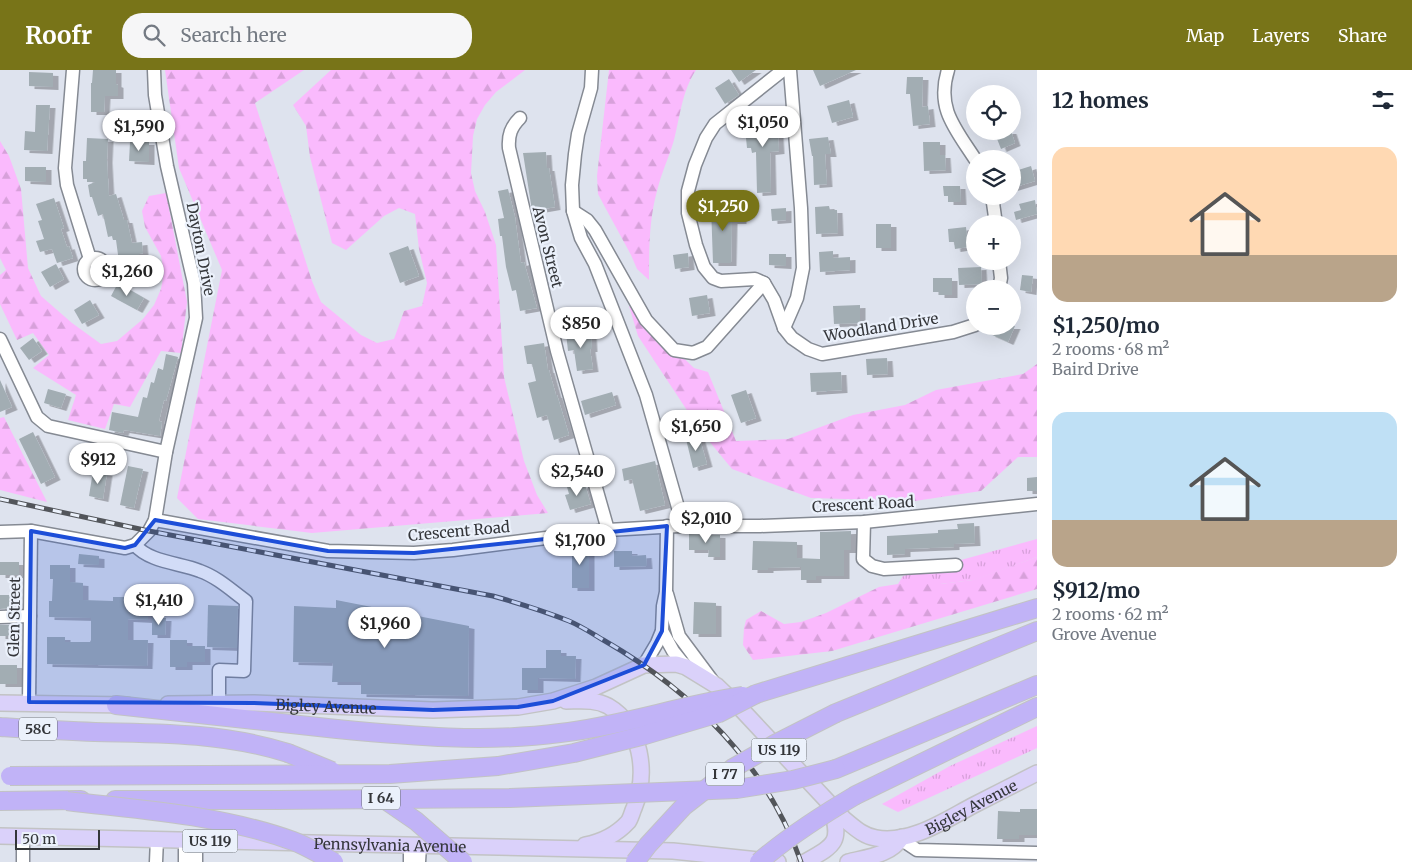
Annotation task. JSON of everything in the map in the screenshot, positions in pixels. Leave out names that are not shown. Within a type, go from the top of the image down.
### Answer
[{"type":"highway","points":[[116,705],[427,737],[495,739],[560,733],[603,726],[708,701],[756,694],[1037,608]]},
{"type":"highway","name":"I 77","points":[[635,862],[684,806],[733,768],[836,713],[1037,631]]},
{"type":"highway","points":[[6,801],[510,798],[737,789],[793,780],[836,769],[1037,685]]},
{"type":"highway","points":[[5,776],[390,774],[498,766],[574,753],[645,735],[720,713],[756,694]]},
{"type":"highway","points":[[759,862],[817,818],[856,795],[1037,708]]},
{"type":"highway","name":"58C","points":[[0,727],[75,731]]},
{"type":"highway","name":"I 64","points":[[0,735],[75,731],[169,734],[233,740],[265,746],[330,770],[387,801],[416,821],[462,862]]},
{"type":"highway","points":[[66,800],[248,826],[295,841],[334,862]]},
{"type":"main road","name":"Bigley Avenue","points":[[0,703],[116,705],[254,703],[433,710],[518,707],[553,701],[596,687],[644,665],[668,664],[686,666]]},
{"type":"main road","name":"US 119","points":[[686,666],[717,686],[742,710],[844,819],[863,834],[875,838],[902,837]]},
{"type":"main road","points":[[553,701],[594,701],[607,706],[625,719],[635,739],[641,759],[642,778],[637,802],[629,821],[614,834],[599,842],[559,850]]},
{"type":"main road","name":"Bigley Avenue","points":[[902,837],[931,828],[1037,773]]},
{"type":"main road","points":[[806,862],[830,846],[836,837],[837,829],[830,805]]},
{"type":"main road","name":"Pennsylvania Avenue","points":[[0,836],[559,850],[673,851],[778,862]]},
{"type":"main road","name":"US 119","points":[[848,862],[882,854],[898,844],[902,837]]},
{"type":"street","points":[[73,70],[65,168],[67,185],[90,259]]},
{"type":"street","name":"Dayton Drive","points":[[135,545],[149,531],[154,520],[166,452],[196,318],[194,282],[167,166],[155,95],[154,70]]},
{"type":"street","points":[[592,70],[590,88],[578,134],[575,154],[572,185],[573,211],[581,238],[598,272],[646,395],[679,511],[673,526],[663,606],[662,631],[644,665]]},
{"type":"street","points":[[573,211],[587,220],[646,320],[674,350],[693,353],[707,346],[764,283],[755,278],[721,281],[713,278],[704,267],[688,213],[688,191],[695,164],[706,138],[715,124],[783,70]]},
{"type":"street","points":[[784,328],[797,298],[803,268],[801,208],[790,70]]},
{"type":"street","points":[[948,70],[944,83],[944,98],[948,114],[970,150]]},
{"type":"street","name":"Avon Street","points":[[520,118],[513,125],[508,137],[509,148],[555,341],[608,530]]},
{"type":"street","name":"Woodland Drive","points":[[764,283],[774,300],[784,328],[792,338],[808,349],[822,354],[953,332],[966,328]]},
{"type":"street","points":[[0,339],[37,417],[48,426],[166,452]]},
{"type":"street","name":"Crescent Road","points":[[154,520],[328,551],[414,553],[454,550],[608,530],[673,526],[760,526],[864,522],[1037,504]]},
{"type":"street","points":[[864,522],[863,559],[872,566],[884,569],[956,565]]},
{"type":"street","points":[[0,532],[31,532],[125,548],[135,545],[145,555],[208,574],[246,601],[244,671],[219,670],[220,704]]},
{"type":"street","name":"Glen Street","points":[[29,702],[31,532]]},
{"type":"street","points":[[666,592],[679,636],[717,686]]},
{"type":"street","points":[[0,617],[30,616]]},
{"type":"street","points":[[662,631],[673,651],[686,666]]},
{"type":"street","points":[[23,836],[23,862]]},
{"type":"street","points":[[902,837],[904,842],[917,850]]},
{"type":"street","points":[[156,862],[157,839]]},
{"type":"street","points":[[185,862],[191,840]]},
{"type":"street","points":[[191,840],[196,862]]},
{"type":"street","points":[[410,862],[415,846]]},
{"type":"street","points":[[415,846],[419,862]]},
{"type":"street","points":[[882,854],[917,850],[1037,853]]},
{"type":"highlighted area","points":[[155,520],[328,551],[414,553],[667,526],[662,631],[644,665],[553,701],[518,707],[433,710],[254,703],[29,702],[31,531],[125,548],[135,545]]},
{"type":"green space","points":[[165,70],[304,70],[255,103],[312,281],[321,302],[361,335],[377,343],[394,339],[404,311],[422,306],[427,283],[419,249],[415,214],[399,208],[384,216],[346,250],[332,243],[310,157],[306,126],[293,105],[331,70],[525,70],[496,92],[485,105],[477,119],[473,136],[471,173],[475,191],[485,212],[496,245],[504,377],[524,461],[537,495],[548,513],[312,533],[198,519],[177,498],[222,270],[179,168]]},
{"type":"green space","points":[[609,70],[696,70],[684,95],[674,140],[654,202],[650,235],[649,280],[637,269],[598,194],[597,176]]},
{"type":"green space","points":[[0,141],[9,156],[21,189],[28,268],[41,296],[72,323],[101,344],[117,341],[143,319],[154,305],[161,289],[164,272],[161,256],[145,227],[142,211],[149,196],[166,193],[187,302],[181,353],[161,351],[130,407],[114,404],[105,429],[68,420],[76,395],[33,368],[49,355],[33,333],[17,340],[0,304],[0,275],[6,270],[0,258]]},
{"type":"green space","points":[[629,306],[694,368],[708,372],[736,441],[788,439],[853,415],[905,405],[936,390],[1023,374],[1037,364],[1037,457],[1018,457],[981,491],[915,501],[811,498],[732,469],[700,430],[638,336]]},
{"type":"green space","points":[[4,417],[47,502],[0,490],[0,418]]},
{"type":"green space","points":[[1037,539],[1037,557],[974,580],[940,584],[898,584],[903,576]]},
{"type":"green space","points":[[1037,557],[1037,589],[832,651],[753,660],[743,645],[746,620],[761,611],[784,624],[801,622],[826,613],[879,587],[898,584],[940,584],[973,580]]},
{"type":"green space","points":[[1037,726],[1037,748],[898,812],[882,804],[950,766]]},
{"type":"building","points":[[93,70],[116,70],[118,96],[105,96],[104,112],[91,112]]},
{"type":"building","points":[[731,70],[756,70],[739,82]]},
{"type":"building","points":[[813,70],[856,70],[820,86]]},
{"type":"building","points":[[29,72],[53,73],[53,87],[29,86]]},
{"type":"building","points":[[907,77],[923,77],[922,107],[928,106],[930,124],[913,126],[910,94],[906,94]]},
{"type":"building","points":[[729,79],[739,95],[725,104],[715,88]]},
{"type":"building","points":[[849,100],[853,117],[832,123],[827,106]]},
{"type":"building","points":[[36,105],[50,105],[47,151],[24,150],[25,131],[35,132]]},
{"type":"building","points":[[777,115],[779,151],[770,152],[771,192],[757,193],[756,152],[752,153],[751,148],[747,148],[746,138],[749,138],[748,118]]},
{"type":"building","points":[[828,137],[831,154],[825,154],[827,184],[814,185],[813,156],[809,139]]},
{"type":"building","points":[[87,138],[108,139],[109,196],[116,194],[124,220],[127,220],[132,243],[142,242],[143,253],[139,254],[139,257],[134,257],[134,275],[116,274],[116,262],[119,262],[116,240],[113,240],[112,236],[108,237],[103,214],[98,216],[92,197],[90,197],[88,185],[95,182],[87,182],[87,179],[83,179],[83,161],[86,161]]},
{"type":"building","points":[[998,140],[1014,140],[1015,143],[1001,149]]},
{"type":"building","points":[[130,142],[149,142],[149,162],[129,161]]},
{"type":"building","points":[[923,142],[940,142],[940,155],[945,155],[946,170],[924,171]]},
{"type":"building","points":[[546,152],[547,168],[549,168],[555,207],[532,211],[523,153]]},
{"type":"building","points":[[1031,166],[1035,181],[1021,185],[1021,169]]},
{"type":"building","points":[[25,167],[46,167],[46,182],[25,181]]},
{"type":"building","points":[[943,186],[960,186],[961,202],[948,202],[948,196],[944,196]]},
{"type":"building","points":[[508,189],[515,217],[521,263],[524,262],[537,308],[520,311],[516,290],[512,291],[506,267],[498,219],[504,218],[498,191]]},
{"type":"building","points":[[54,198],[64,228],[61,229],[73,258],[57,263],[52,249],[40,252],[36,241],[44,239],[38,221],[42,220],[36,204]]},
{"type":"building","points":[[1035,200],[1037,214],[1021,219],[1021,215],[1015,215],[1014,212],[1021,210],[1019,205]]},
{"type":"building","points":[[737,205],[737,212],[741,212],[741,221],[732,221],[731,263],[713,263],[711,206]]},
{"type":"building","points":[[829,206],[830,210],[837,210],[838,233],[816,234],[815,207]]},
{"type":"building","points":[[786,208],[786,220],[772,221],[771,209]]},
{"type":"building","points":[[876,224],[891,224],[891,248],[876,248]]},
{"type":"building","points":[[966,227],[966,247],[955,249],[954,242],[949,242],[948,229]]},
{"type":"building","points":[[408,246],[419,276],[400,283],[389,253]]},
{"type":"building","points":[[833,251],[833,258],[850,257],[850,270],[820,272],[819,252]]},
{"type":"building","points":[[688,253],[689,267],[675,269],[673,255]]},
{"type":"building","points":[[769,254],[786,254],[786,266],[769,265]]},
{"type":"building","points":[[56,264],[64,279],[50,287],[41,272]]},
{"type":"building","points":[[958,268],[981,270],[982,280],[966,280],[966,285],[959,285]]},
{"type":"building","points":[[1022,275],[1033,276],[1031,292],[1021,290]]},
{"type":"building","points":[[933,278],[952,278],[952,295],[939,295],[939,292],[933,292]]},
{"type":"building","points":[[118,283],[144,298],[137,310],[111,296]]},
{"type":"building","points":[[707,295],[710,313],[692,316],[689,298]]},
{"type":"building","points":[[90,300],[99,315],[82,324],[74,310]]},
{"type":"building","points":[[860,305],[860,323],[834,324],[833,306]]},
{"type":"building","points":[[591,331],[592,349],[590,349],[593,369],[577,371],[574,350],[568,351],[566,333]]},
{"type":"building","points":[[992,335],[1011,335],[1008,342]]},
{"type":"building","points":[[33,338],[42,351],[29,360],[20,348]]},
{"type":"building","points":[[544,343],[548,370],[569,435],[554,440],[547,415],[537,418],[528,383],[536,381],[532,364],[527,364],[524,346]]},
{"type":"building","points":[[166,354],[178,357],[159,421],[162,422],[160,436],[124,430],[123,433],[109,430],[112,412],[138,417],[143,397],[147,398],[151,382],[154,383],[158,368],[163,370]]},
{"type":"building","points":[[887,358],[888,374],[867,375],[866,359]]},
{"type":"building","points":[[841,372],[842,390],[811,392],[810,373]]},
{"type":"building","points":[[0,380],[12,407],[0,412]]},
{"type":"building","points":[[48,389],[66,394],[61,408],[44,403]]},
{"type":"building","points":[[746,390],[756,418],[741,423],[731,395]]},
{"type":"building","points":[[612,392],[616,405],[585,415],[581,401]]},
{"type":"building","points":[[33,432],[55,477],[41,484],[19,439]]},
{"type":"building","points":[[699,436],[707,464],[693,468],[686,439]]},
{"type":"building","points":[[655,461],[665,505],[640,511],[632,479],[624,481],[622,469]]},
{"type":"building","points":[[128,466],[143,469],[134,508],[120,505]]},
{"type":"building","points":[[93,471],[107,473],[103,499],[89,496]]},
{"type":"building","points":[[1037,477],[1037,491],[1027,491],[1027,478]]},
{"type":"building","points":[[575,484],[576,486],[585,485],[591,504],[570,510],[565,495],[569,494],[567,487]]},
{"type":"building","points":[[974,523],[975,543],[954,544],[954,547],[905,549],[905,554],[887,555],[887,536],[938,533],[938,530],[958,529],[957,524]]},
{"type":"building","points":[[851,531],[851,550],[844,550],[844,576],[816,576],[816,580],[801,580],[801,567],[752,570],[753,541],[797,542],[797,558],[820,559],[820,532]]},
{"type":"building","points":[[689,534],[720,535],[720,557],[708,557],[709,550],[689,550]]},
{"type":"building","points":[[572,544],[589,544],[589,588],[572,588]]},
{"type":"building","points":[[614,551],[632,551],[632,556],[646,555],[647,566],[614,567]]},
{"type":"building","points":[[79,554],[99,556],[99,565],[78,564]]},
{"type":"building","points":[[0,562],[19,562],[19,575],[0,575]]},
{"type":"building","points":[[50,565],[70,565],[70,582],[83,583],[83,600],[113,601],[113,597],[124,597],[125,609],[148,609],[148,620],[128,619],[128,640],[148,640],[147,666],[47,664],[47,637],[65,637],[65,642],[90,642],[91,640],[91,618],[49,617],[49,601],[52,601],[53,579],[50,579]]},
{"type":"building","points":[[0,595],[15,595],[15,608],[0,609]]},
{"type":"building","points":[[336,600],[469,626],[468,696],[361,694],[361,682],[332,682],[333,663],[293,662],[294,606],[336,608]]},
{"type":"building","points":[[694,602],[716,603],[716,634],[693,634]]},
{"type":"building","points":[[208,605],[238,606],[237,648],[207,647]]},
{"type":"building","points":[[152,618],[166,618],[165,635],[152,635]]},
{"type":"building","points":[[0,625],[12,625],[12,636],[0,636]]},
{"type":"building","points":[[170,640],[187,640],[187,646],[205,646],[205,662],[187,662],[187,667],[170,667]]},
{"type":"building","points":[[546,650],[561,650],[561,656],[576,656],[575,679],[538,678],[538,690],[522,690],[522,668],[546,668]]},
{"type":"building","points":[[0,665],[17,665],[17,684],[0,684]]},
{"type":"building","points":[[1020,809],[1037,809],[1037,835],[1019,835],[1019,839],[997,839],[998,811],[1020,812]]},
{"type":"railway","points":[[0,499],[149,531],[493,596],[574,623],[637,661],[668,683],[723,734],[769,794],[787,827],[801,862]]}]
